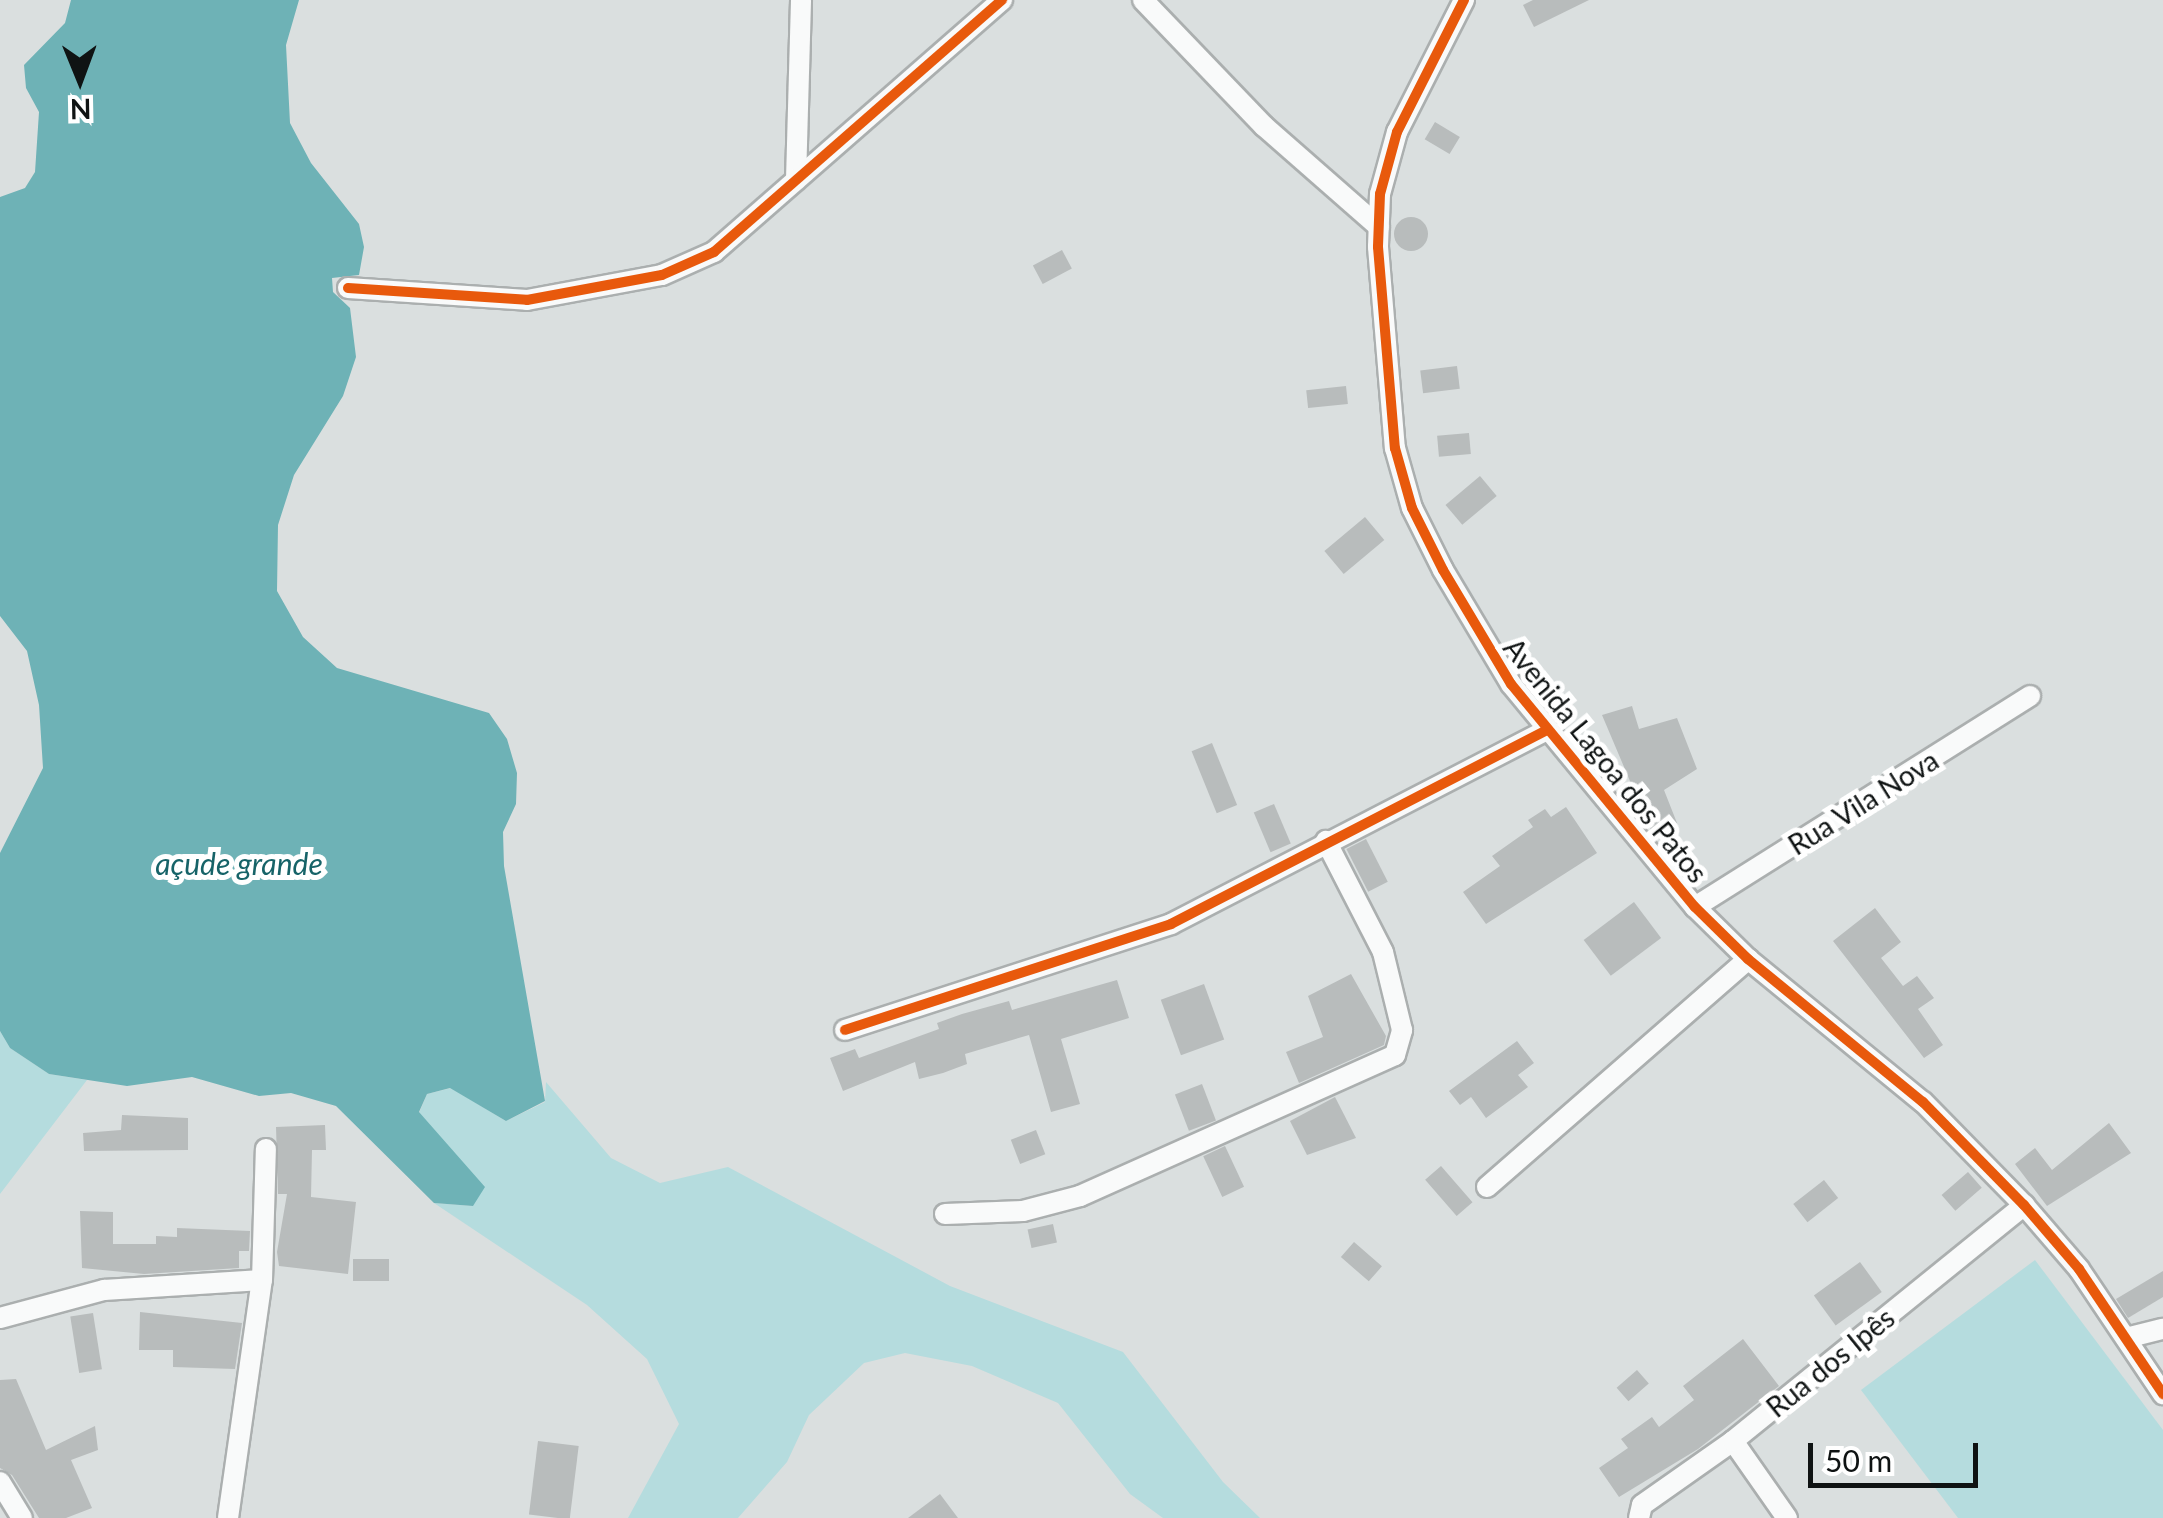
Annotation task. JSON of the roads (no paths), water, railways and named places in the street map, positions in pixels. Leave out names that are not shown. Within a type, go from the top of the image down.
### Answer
[{"type":"street","points":[[796,180],[802,0]]},
{"type":"street","points":[[348,288],[527,300],[662,275],[714,252],[1002,0]]},
{"type":"street","points":[[1143,0],[1264,126],[1378,227]]},
{"type":"street","name":"Avenida Lagoa dos Patos","points":[[1464,0],[1397,132],[1380,194],[1378,227],[1395,448],[1412,508],[1475,629],[1547,730],[1695,907],[1748,959],[1923,1102],[2024,1205],[2126,1338],[2163,1394]]},
{"type":"street","name":"Rua Vila Nova","points":[[1695,907],[2030,696]]},
{"type":"street","points":[[844,1030],[1172,924],[1547,730]]},
{"type":"street","points":[[945,1214],[1023,1211],[1080,1196],[1395,1055],[1402,1030],[1383,952],[1326,841]]},
{"type":"street","points":[[1486,1186],[1748,959]]},
{"type":"street","points":[[228,1518],[262,1280],[266,1149]]},
{"type":"street","name":"Rua dos Ipês","points":[[1639,1518],[1642,1505],[1732,1442],[2024,1205]]},
{"type":"street","points":[[0,1318],[104,1290],[262,1280]]},
{"type":"street","points":[[2126,1338],[2163,1328]]},
{"type":"street","points":[[1732,1442],[1787,1518]]},
{"type":"street","points":[[0,1482],[22,1518]]},
{"type":"water","name":"açude grande","points":[[71,0],[299,0],[286,45],[290,123],[311,163],[359,224],[364,247],[359,275],[332,278],[333,292],[350,308],[356,357],[343,396],[294,475],[278,525],[277,591],[303,637],[337,668],[489,713],[507,739],[517,773],[516,804],[503,832],[504,866],[545,1101],[506,1121],[450,1088],[427,1094],[419,1112],[485,1187],[473,1206],[434,1203],[336,1106],[291,1093],[259,1096],[192,1077],[127,1086],[49,1074],[10,1048],[0,1031],[0,853],[43,768],[39,705],[27,651],[0,616],[0,197],[25,188],[35,172],[39,112],[26,88],[24,65],[65,23]]}]
